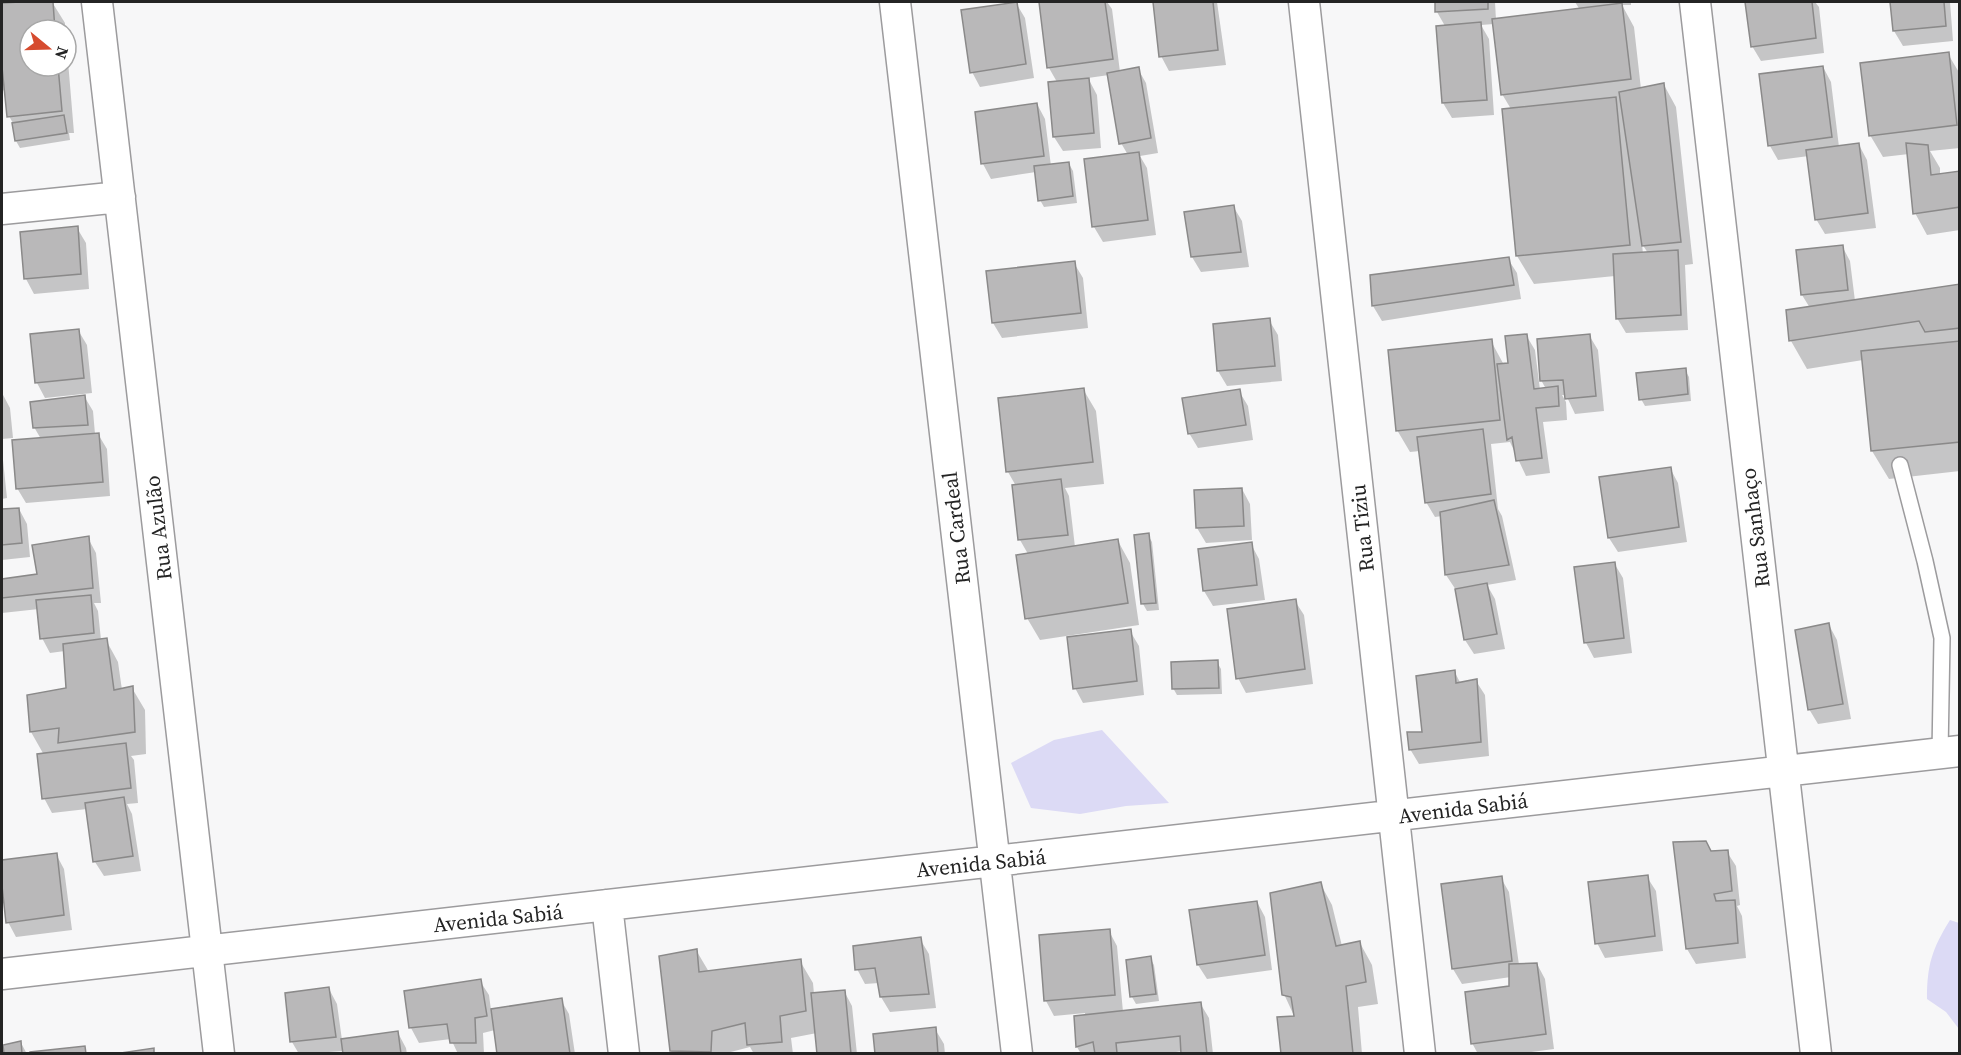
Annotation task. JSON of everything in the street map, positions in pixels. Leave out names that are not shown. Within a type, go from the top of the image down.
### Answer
[{"type":"street","name":"Rua Azulão","points":[[97,2],[219,1053]]},
{"type":"street","name":"Rua Cardeal","points":[[895,2],[1017,1053]]},
{"type":"street","name":"Rua Tiziu","points":[[1304,2],[1420,1053]]},
{"type":"street","name":"Rua Sanhaço","points":[[1695,2],[1816,1053]]},
{"type":"street","points":[[2,209],[120,197]]},
{"type":"street","name":"Avenida Sabiá","points":[[2,974],[1950,752]]},
{"type":"street","points":[[608,905],[624,1053]]},
{"type":"lane","points":[[1900,465],[1942,638],[1950,752]]},
{"type":"shaded area","points":[[1102,730],[1169,803],[1126,806],[1080,814],[1031,808],[1011,763],[1054,740]]},
{"type":"shaded area","points":[[1950,920],[1959,923],[1959,1029],[1946,1012],[1927,999],[1932,958]]},
{"type":"building","points":[[53,2],[54,18],[18,18],[18,78],[59,78],[62,111],[7,117],[2,67],[2,3]]},
{"type":"building","points":[[1017,2],[1026,64],[970,73],[961,10]]},
{"type":"building","points":[[1039,2],[1105,2],[1113,59],[1047,68]]},
{"type":"building","points":[[1153,2],[1213,2],[1218,50],[1159,57]]},
{"type":"building","points":[[1435,2],[1488,2],[1488,9],[1435,12]]},
{"type":"building","points":[[1745,2],[1812,2],[1816,38],[1751,47]]},
{"type":"building","points":[[1890,2],[1944,2],[1946,26],[1893,31]]},
{"type":"building","points":[[1622,3],[1631,79],[1501,95],[1492,19]]},
{"type":"building","points":[[1481,22],[1487,100],[1442,103],[1436,26]]},
{"type":"building","points":[[1949,52],[1957,125],[1869,136],[1860,63]]},
{"type":"building","points":[[1823,66],[1832,137],[1768,146],[1759,74]]},
{"type":"building","points":[[1139,67],[1151,138],[1119,144],[1107,73]]},
{"type":"building","points":[[1089,78],[1094,133],[1053,137],[1048,82]]},
{"type":"building","points":[[1664,83],[1681,242],[1642,246],[1619,92]]},
{"type":"building","points":[[1616,97],[1630,245],[1516,256],[1502,109]]},
{"type":"building","points":[[1037,103],[1044,156],[981,164],[975,112]]},
{"type":"building","points":[[64,115],[67,133],[15,141],[12,123]]},
{"type":"building","points":[[1859,143],[1868,213],[1815,220],[1806,150]]},
{"type":"building","points":[[1906,143],[1928,145],[1931,175],[1960,171],[1960,207],[1913,214]]},
{"type":"building","points":[[1139,152],[1148,220],[1092,227],[1084,159]]},
{"type":"building","points":[[1069,162],[1073,196],[1038,201],[1034,166]]},
{"type":"building","points":[[1234,205],[1241,252],[1191,257],[1184,212]]},
{"type":"building","points":[[78,226],[81,274],[24,279],[20,232]]},
{"type":"building","points":[[1843,245],[1848,290],[1801,295],[1796,250]]},
{"type":"building","points":[[1678,250],[1681,315],[1616,319],[1613,254]]},
{"type":"building","points":[[1509,257],[1514,285],[1372,306],[1370,275]]},
{"type":"building","points":[[1075,261],[1081,313],[992,323],[986,271]]},
{"type":"building","points":[[1960,284],[1960,328],[1925,332],[1919,321],[1789,341],[1786,310]]},
{"type":"building","points":[[1270,318],[1275,366],[1217,371],[1213,324]]},
{"type":"building","points":[[79,329],[84,378],[35,383],[30,334]]},
{"type":"building","points":[[1527,334],[1534,389],[1558,386],[1559,406],[1536,408],[1542,458],[1516,461],[1512,437],[1507,440],[1497,364],[1508,363],[1505,336]]},
{"type":"building","points":[[1590,334],[1596,396],[1565,399],[1563,380],[1540,381],[1537,339]]},
{"type":"building","points":[[1492,339],[1500,420],[1396,431],[1388,350]]},
{"type":"building","points":[[1960,341],[1960,442],[1871,451],[1861,351]]},
{"type":"building","points":[[1686,368],[1688,394],[1639,400],[1636,373]]},
{"type":"building","points":[[1084,388],[1093,462],[1006,472],[998,398]]},
{"type":"building","points":[[1240,389],[1246,425],[1188,434],[1182,398]]},
{"type":"building","points":[[85,395],[88,425],[33,428],[30,402]]},
{"type":"building","points":[[1483,429],[1491,494],[1425,503],[1417,437]]},
{"type":"building","points":[[99,433],[103,482],[16,489],[12,440]]},
{"type":"building","points":[[1671,467],[1679,527],[1608,538],[1599,477]]},
{"type":"building","points":[[1061,479],[1068,535],[1018,540],[1012,485]]},
{"type":"building","points":[[1242,488],[1244,526],[1196,528],[1194,490]]},
{"type":"building","points":[[1494,500],[1509,565],[1445,575],[1440,512]]},
{"type":"building","points":[[19,508],[22,543],[2,545],[2,509]]},
{"type":"building","points":[[1149,533],[1156,603],[1141,604],[1134,535]]},
{"type":"building","points":[[89,536],[93,588],[2,598],[2,579],[37,574],[32,545]]},
{"type":"building","points":[[1118,539],[1128,603],[1025,619],[1016,555]]},
{"type":"building","points":[[1252,542],[1257,585],[1203,591],[1198,549]]},
{"type":"building","points":[[1615,562],[1624,638],[1584,643],[1574,567]]},
{"type":"building","points":[[1487,583],[1497,634],[1464,640],[1455,589]]},
{"type":"building","points":[[91,595],[94,633],[40,639],[36,600]]},
{"type":"building","points":[[1296,599],[1305,669],[1236,679],[1227,609]]},
{"type":"building","points":[[1829,623],[1843,704],[1808,710],[1795,630]]},
{"type":"building","points":[[1131,629],[1137,681],[1073,689],[1067,637]]},
{"type":"building","points":[[107,638],[114,690],[133,686],[135,732],[58,743],[59,728],[30,732],[27,695],[66,688],[63,644]]},
{"type":"building","points":[[1218,660],[1219,688],[1172,689],[1171,662]]},
{"type":"building","points":[[1455,670],[1456,683],[1477,679],[1481,742],[1409,750],[1407,732],[1422,732],[1416,676]]},
{"type":"building","points":[[126,743],[131,788],[42,799],[37,754]]},
{"type":"building","points":[[124,797],[133,856],[93,862],[85,803]]},
{"type":"building","points":[[1706,841],[1711,851],[1728,850],[1732,891],[1714,894],[1716,901],[1735,900],[1738,943],[1686,949],[1673,842]]},
{"type":"building","points":[[57,853],[64,915],[6,923],[2,860]]},
{"type":"building","points":[[1648,875],[1655,936],[1595,944],[1588,882]]},
{"type":"building","points":[[1502,876],[1512,961],[1452,969],[1441,884]]},
{"type":"building","points":[[1321,882],[1336,946],[1360,941],[1366,982],[1346,986],[1353,1054],[1281,1054],[1277,1017],[1294,1016],[1291,997],[1282,995],[1270,893]]},
{"type":"building","points":[[1257,901],[1265,955],[1197,965],[1189,910]]},
{"type":"building","points":[[1110,929],[1115,995],[1044,1001],[1039,935]]},
{"type":"building","points":[[921,937],[929,994],[880,997],[875,968],[855,970],[853,946]]},
{"type":"building","points":[[697,949],[699,972],[801,959],[806,1011],[780,1016],[782,1042],[747,1045],[745,1023],[712,1031],[711,1052],[670,1051],[659,956]]},
{"type":"building","points":[[1151,956],[1156,994],[1130,997],[1126,960]]},
{"type":"building","points":[[1537,963],[1546,1034],[1471,1044],[1465,992],[1509,986],[1509,964]]},
{"type":"building","points":[[481,979],[487,1016],[475,1018],[476,1043],[450,1043],[447,1024],[409,1028],[404,991]]},
{"type":"building","points":[[329,987],[336,1037],[290,1042],[285,993]]},
{"type":"building","points":[[845,990],[851,1054],[817,1054],[811,993]]},
{"type":"building","points":[[562,998],[570,1054],[497,1054],[491,1009]]},
{"type":"building","points":[[1201,1002],[1207,1054],[1181,1054],[1180,1036],[1116,1043],[1117,1053],[1095,1054],[1093,1042],[1076,1047],[1074,1016]]},
{"type":"building","points":[[936,1027],[938,1054],[875,1054],[873,1034]]},
{"type":"building","points":[[398,1031],[401,1054],[343,1054],[341,1039]]},
{"type":"building","points":[[21,1041],[22,1054],[4,1054],[3,1045]]},
{"type":"building","points":[[85,1046],[86,1054],[30,1054],[30,1052]]},
{"type":"building","points":[[154,1048],[154,1054],[114,1054]]}]
